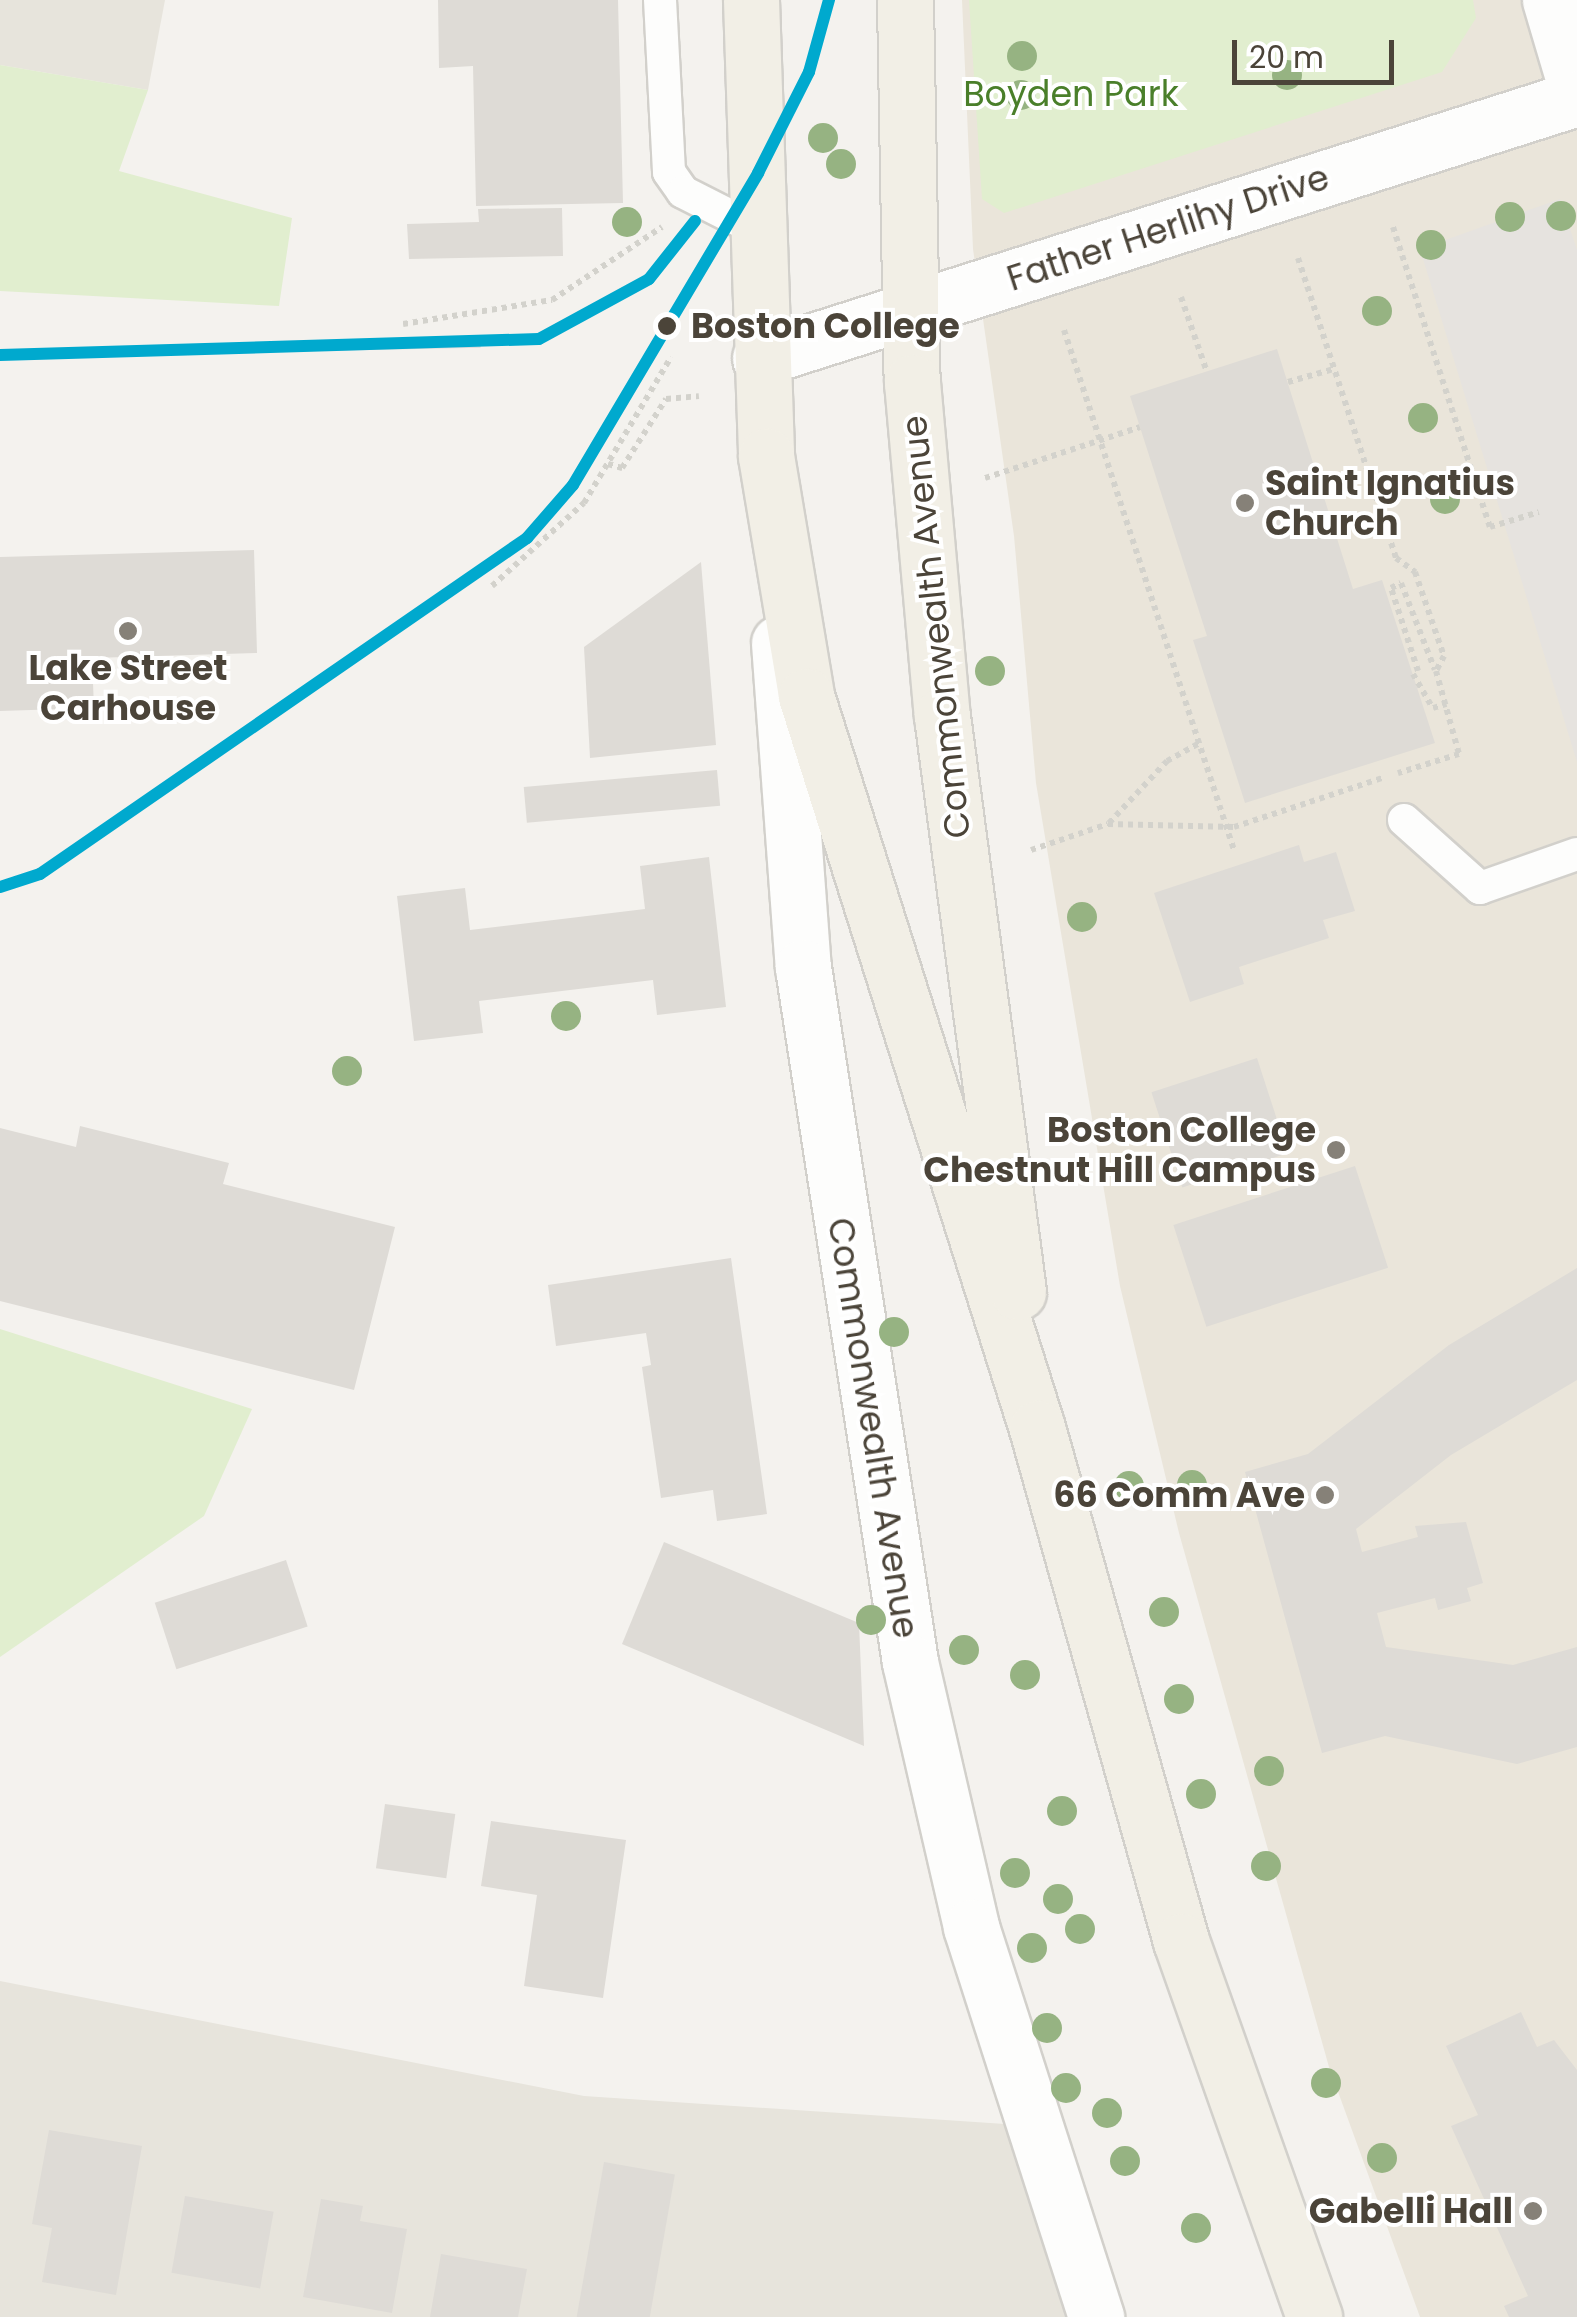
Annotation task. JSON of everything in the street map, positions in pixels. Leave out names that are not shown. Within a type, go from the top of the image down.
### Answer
[{"type":"main road","name":"Commonwealth Avenue","points":[[751,0],[760,358],[771,515],[806,696],[1037,1428],[1181,1941],[1314,2317]]},
{"type":"main road","name":"Commonwealth Avenue","points":[[906,0],[908,311],[942,716],[1037,1428]]},
{"type":"street","points":[[1550,0],[1577,95]]},
{"type":"street","name":"Father Herlihy Drive","points":[[760,358],[1577,95]]},
{"type":"street","name":"Commonwealth Avenue","points":[[771,515],[803,968],[906,1644],[972,1928],[1096,2317]]},
{"type":"lane","points":[[660,0],[670,172],[683,192],[758,230]]},
{"type":"lane","points":[[1404,820],[1480,888],[1577,854]]},
{"type":"path","points":[[403,324],[552,300],[674,218]]},
{"type":"path","points":[[1394,227],[1490,527],[1539,512]]},
{"type":"path","points":[[1298,258],[1396,558],[1415,572],[1444,656],[1436,671]]},
{"type":"path","points":[[1181,297],[1207,372]]},
{"type":"path","points":[[1064,330],[1234,850]]},
{"type":"path","points":[[492,586],[558,533],[608,464],[671,357]]},
{"type":"path","points":[[1288,382],[1334,369]]},
{"type":"path","points":[[608,464],[622,468],[666,398],[699,396]]},
{"type":"path","points":[[985,478],[1140,428]]},
{"type":"path","points":[[1031,850],[1108,824],[1227,827],[1460,754],[1446,704],[1436,671],[1400,584],[1391,588],[1415,672],[1433,708],[1446,704]]},
{"type":"path","points":[[1108,824],[1154,772],[1200,742]]},
{"type":"shaded area","points":[[0,0],[165,0],[148,90],[0,65]]},
{"type":"shaded area","name":"Boston College","points":[[962,0],[1577,0],[1577,2317],[1420,2317],[1329,2067],[1179,1533],[1120,1286],[1036,783],[1014,536],[973,249]]},
{"type":"shaded area","points":[[1560,199],[1577,250],[1577,762],[1420,249]]},
{"type":"shaded area","points":[[0,1981],[584,2096],[1005,2124],[1077,2317],[0,2317]]},
{"type":"green space","name":"Boyden Park","points":[[969,0],[1473,0],[1476,18],[1442,72],[1004,213],[982,199]]},
{"type":"green space","points":[[0,65],[148,90],[119,171],[292,218],[279,306],[0,291]]},
{"type":"green space","points":[[0,1329],[252,1409],[204,1516],[0,1657]]},
{"type":"building","points":[[438,0],[618,0],[623,203],[476,206],[473,66],[439,68]]},
{"type":"building","points":[[562,208],[563,256],[409,259],[407,224],[479,222],[478,209]]},
{"type":"building","name":"Saint Ignatius Church","points":[[1277,349],[1353,589],[1382,580],[1435,743],[1245,803],[1193,640],[1207,636],[1130,396]]},
{"type":"building","name":"Lake Street Carhouse","points":[[254,550],[257,653],[92,658],[94,708],[0,711],[0,557]]},
{"type":"building","points":[[701,562],[716,745],[590,758],[584,647]]},
{"type":"building","points":[[717,770],[720,806],[527,823],[524,787]]},
{"type":"building","points":[[1299,845],[1304,862],[1336,852],[1355,911],[1323,920],[1329,938],[1239,967],[1244,984],[1190,1002],[1154,893]]},
{"type":"building","points":[[709,857],[726,1007],[657,1015],[653,980],[479,1001],[483,1033],[414,1041],[397,896],[465,888],[470,930],[645,909],[640,866]]},
{"type":"building","points":[[1257,1058],[1288,1153],[1182,1187],[1151,1092]]},
{"type":"building","points":[[80,1126],[229,1163],[223,1184],[395,1227],[354,1390],[0,1301],[0,1128],[76,1147]]},
{"type":"building","points":[[1355,1166],[1388,1268],[1206,1327],[1173,1225]]},
{"type":"building","points":[[731,1258],[767,1514],[717,1521],[713,1490],[661,1498],[642,1367],[651,1365],[646,1333],[556,1346],[548,1285]]},
{"type":"building","name":"66 Comm Ave","points":[[1577,1268],[1577,1380],[1451,1455],[1356,1529],[1362,1552],[1418,1537],[1415,1526],[1466,1522],[1483,1583],[1467,1588],[1471,1601],[1438,1610],[1435,1598],[1377,1613],[1386,1647],[1513,1665],[1577,1647],[1577,1747],[1517,1764],[1385,1736],[1322,1753],[1245,1472],[1308,1454],[1449,1345]]},
{"type":"building","points":[[664,1542],[859,1623],[864,1746],[622,1644]]},
{"type":"building","points":[[286,1560],[308,1627],[176,1669],[155,1603]]},
{"type":"building","points":[[385,1804],[455,1814],[446,1878],[376,1868]]},
{"type":"building","points":[[491,1821],[626,1840],[603,1998],[524,1986],[537,1895],[481,1886]]},
{"type":"building","name":"Gabelli Hall","points":[[1521,2012],[1537,2047],[1554,2040],[1577,2070],[1577,2317],[1509,2317],[1504,2306],[1528,2296],[1451,2126],[1478,2115],[1446,2046]]},
{"type":"building","points":[[49,2130],[142,2146],[116,2295],[42,2282],[52,2228],[32,2224]]},
{"type":"building","points":[[604,2162],[675,2175],[650,2317],[577,2317]]},
{"type":"building","points":[[185,2196],[274,2212],[260,2288],[171,2273]]},
{"type":"building","points":[[321,2199],[363,2206],[360,2221],[407,2229],[392,2313],[303,2297]]},
{"type":"building","points":[[441,2254],[527,2269],[518,2317],[430,2317]]},
{"type":"tram line","points":[[0,355],[479,346]]},
{"type":"tram line","points":[[0,887],[40,874],[527,538],[592,453]]},
{"type":"transit line","points":[[0,887],[40,874],[527,538],[573,485],[758,173],[809,72],[829,0]]},
{"type":"transit line","points":[[0,355],[539,339],[649,279],[695,221]]},
{"type":"place","name":"Boston College","points":[[667,326]]},
{"type":"place","name":"Saint Ignatius Church","points":[[1245,503]]},
{"type":"place","name":"Lake Street Carhouse","points":[[128,631]]},
{"type":"place","name":"Boston College Chestnut Hill Campus","points":[[1336,1150]]},
{"type":"place","name":"66 Comm Ave","points":[[1325,1495]]},
{"type":"place","name":"Gabelli Hall","points":[[1533,2211]]}]
